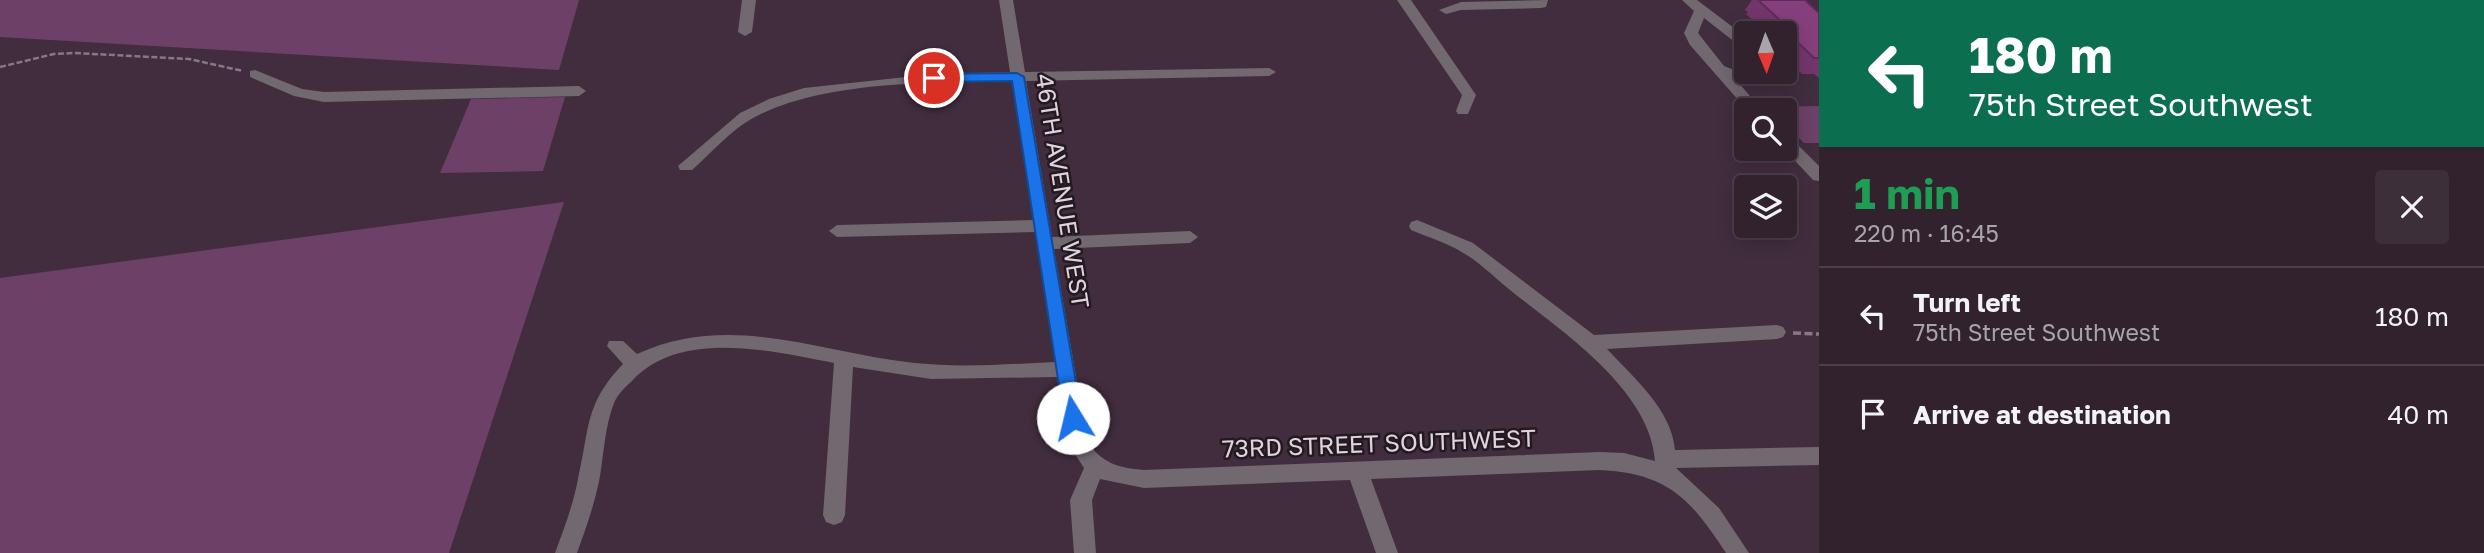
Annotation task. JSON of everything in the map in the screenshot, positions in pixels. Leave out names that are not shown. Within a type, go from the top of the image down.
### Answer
[{"type":"street","points":[[745,32],[749,0]]},
{"type":"street","name":"46TH AVENUE WEST","points":[[1006,0],[1077,442],[1095,467]]},
{"type":"street","points":[[1404,0],[1469,95],[1463,111]]},
{"type":"street","points":[[1446,10],[1461,6],[1541,4],[1541,0]]},
{"type":"street","points":[[1734,32],[1694,5],[1691,33],[1744,98]]},
{"type":"street","points":[[1720,69],[1734,76]]},
{"type":"street","points":[[686,166],[745,116],[774,102],[809,91],[884,81],[1269,72]]},
{"type":"street","points":[[255,74],[299,93],[324,97],[579,91]]},
{"type":"street","points":[[1797,153],[1819,176]]},
{"type":"street","points":[[1417,226],[1467,247],[1590,344],[1635,392],[1653,417],[1660,429],[1666,466],[1701,499],[1738,553]]},
{"type":"street","points":[[837,231],[1190,237]]},
{"type":"street","points":[[1590,344],[1777,332]]},
{"type":"street","points":[[566,553],[588,486],[604,403],[622,375],[635,364],[668,349],[709,344],[782,345],[939,372],[1066,369]]},
{"type":"street","points":[[616,346],[635,364]]},
{"type":"street","points":[[834,515],[844,356]]},
{"type":"street","points":[[1666,466],[1819,456]]},
{"type":"street","name":"73RD STREET SOUTHWEST","points":[[1095,467],[1113,477],[1144,479],[1358,473],[1618,461],[1666,466]]},
{"type":"street","points":[[1085,553],[1081,500],[1095,467]]},
{"type":"street","points":[[1358,473],[1387,553]]},
{"type":"path","points":[[0,67],[54,54],[75,54],[189,59],[255,74]]},
{"type":"path","points":[[1777,332],[1819,334]]},
{"type":"shaded area","points":[[0,0],[579,0],[559,70],[0,37]]},
{"type":"shaded area","points":[[565,97],[543,171],[440,173],[471,99]]},
{"type":"shaded area","points":[[1797,106],[1819,106],[1819,143],[1804,143],[1797,136]]},
{"type":"shaded area","points":[[564,202],[449,553],[0,553],[0,278]]},
{"type":"building","points":[[1758,0],[1805,0],[1819,13],[1819,58],[1814,58],[1797,42],[1797,21],[1781,21]]},
{"type":"route","points":[[934,78],[1017,77],[1073,418]]}]
